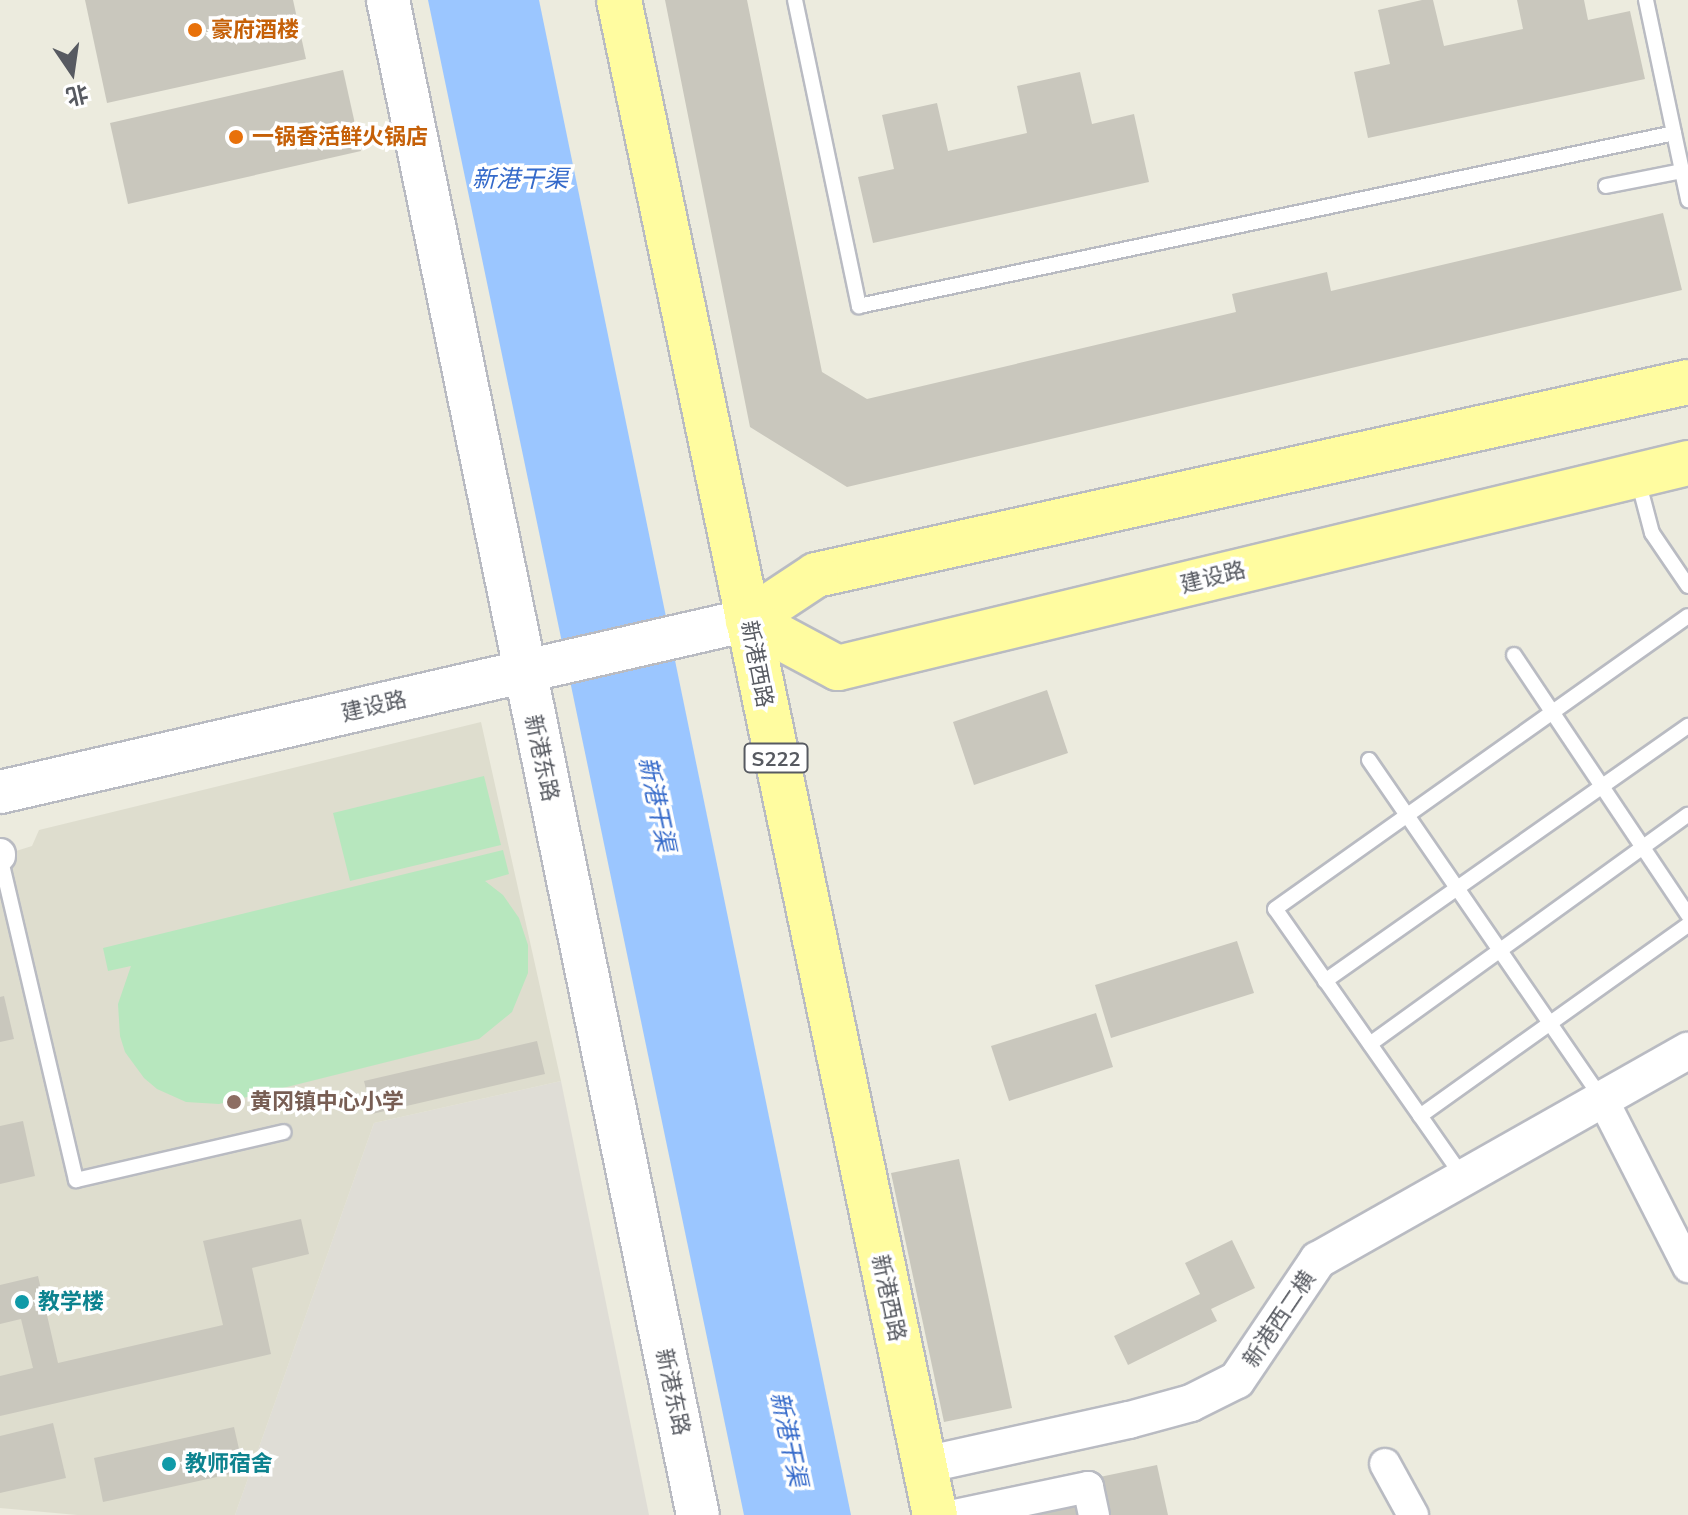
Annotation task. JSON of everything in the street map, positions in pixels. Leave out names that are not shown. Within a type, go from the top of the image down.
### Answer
[{"type":"main road","name":"新港东路","points":[[388,0],[698,1515]]},
{"type":"main road","name":"新港西路","points":[[619,0],[935,1515]]},
{"type":"main road","name":"建设路","points":[[0,792],[748,620],[816,575],[1688,382]]},
{"type":"main road","name":"建设路","points":[[748,620],[838,668],[1688,463]]},
{"type":"street","name":"新港西二横","points":[[924,1465],[1129,1420],[1191,1403],[1237,1380],[1318,1260],[1688,1051]]},
{"type":"street","points":[[1602,1098],[1688,1267]]},
{"type":"street","points":[[1385,1464],[1413,1515]]},
{"type":"street","points":[[955,1515],[1088,1487],[1094,1515]]},
{"type":"lane","points":[[795,0],[859,306],[1674,133]]},
{"type":"lane","points":[[1646,0],[1688,200]]},
{"type":"lane","points":[[1606,186],[1682,171]]},
{"type":"lane","points":[[1637,474],[1652,533],[1688,586]]},
{"type":"lane","points":[[1464,1177],[1275,909],[1688,616]]},
{"type":"lane","points":[[1514,655],[1688,915]]},
{"type":"lane","points":[[1325,981],[1688,726]]},
{"type":"lane","points":[[1369,760],[1602,1098]]},
{"type":"lane","points":[[1370,1044],[1688,815]]},
{"type":"lane","points":[[0,855],[76,1180],[284,1132]]},
{"type":"lane","points":[[1420,1116],[1688,925]]},
{"type":"shaded area","name":"黄冈镇中心小学","points":[[481,722],[561,1081],[374,1123],[235,1515],[77,1515],[0,1508],[0,856],[32,846],[39,830]]},
{"type":"shaded area","points":[[561,1081],[649,1515],[235,1515],[374,1123]]},
{"type":"green space","points":[[484,776],[501,845],[350,881],[333,813]]},
{"type":"green space","points":[[503,850],[509,874],[485,881],[503,895],[519,918],[528,945],[528,973],[512,1012],[479,1039],[219,1104],[186,1102],[157,1089],[144,1078],[125,1052],[120,1036],[118,1004],[131,966],[108,971],[103,948]]},
{"type":"water","name":"新港干渠","points":[[428,0],[539,0],[851,1515],[744,1515]]},
{"type":"building","name":"豪府酒楼","points":[[85,0],[293,0],[306,59],[107,103]]},
{"type":"building","points":[[665,0],[747,0],[822,372],[867,399],[1236,312],[1232,294],[1327,272],[1331,291],[1663,213],[1682,290],[847,487],[750,427]]},
{"type":"building","points":[[1433,0],[1444,46],[1523,29],[1517,0],[1584,0],[1588,20],[1630,11],[1645,79],[1368,138],[1354,72],[1390,64],[1378,10]]},
{"type":"building","name":"一锅香活鲜火锅店","points":[[343,70],[361,151],[128,204],[110,123]]},
{"type":"building","points":[[1080,72],[1092,124],[1134,114],[1149,182],[873,243],[858,177],[894,169],[882,115],[937,103],[948,151],[1027,133],[1017,86]]},
{"type":"building","points":[[1047,690],[1068,753],[974,785],[953,722]]},
{"type":"building","points":[[1237,941],[1254,993],[1111,1038],[1095,985]]},
{"type":"building","points":[[4,996],[14,1039],[0,1042],[0,997]]},
{"type":"building","points":[[1096,1013],[1113,1067],[1009,1101],[991,1046]]},
{"type":"building","points":[[537,1041],[545,1074],[372,1114],[364,1081]]},
{"type":"building","points":[[23,1121],[35,1176],[0,1184],[0,1126]]},
{"type":"building","points":[[959,1159],[1012,1408],[944,1422],[891,1173]]},
{"type":"building","name":"教学楼","points":[[301,1219],[309,1254],[252,1268],[271,1354],[0,1416],[0,1376],[33,1368],[21,1319],[0,1324],[0,1285],[38,1276],[58,1363],[223,1325],[203,1241]]},
{"type":"building","points":[[1232,1240],[1255,1288],[1211,1309],[1217,1321],[1128,1365],[1114,1336],[1200,1294],[1185,1263]]},
{"type":"building","points":[[53,1423],[66,1478],[0,1493],[0,1436]]},
{"type":"building","name":"教师宿舍","points":[[234,1427],[244,1471],[103,1502],[94,1458]]},
{"type":"building","points":[[1157,1465],[1168,1515],[1103,1515],[1095,1478]]},
{"type":"building","points":[[1082,1501],[1085,1515],[1025,1515]]},
{"type":"place","name":"豪府酒楼","points":[[195,30]]},
{"type":"place","name":"一锅香活鲜火锅店","points":[[236,137]]},
{"type":"place","name":"黄冈镇中心小学","points":[[234,1102]]},
{"type":"place","name":"教学楼","points":[[22,1302]]},
{"type":"place","name":"教师宿舍","points":[[169,1464]]}]
